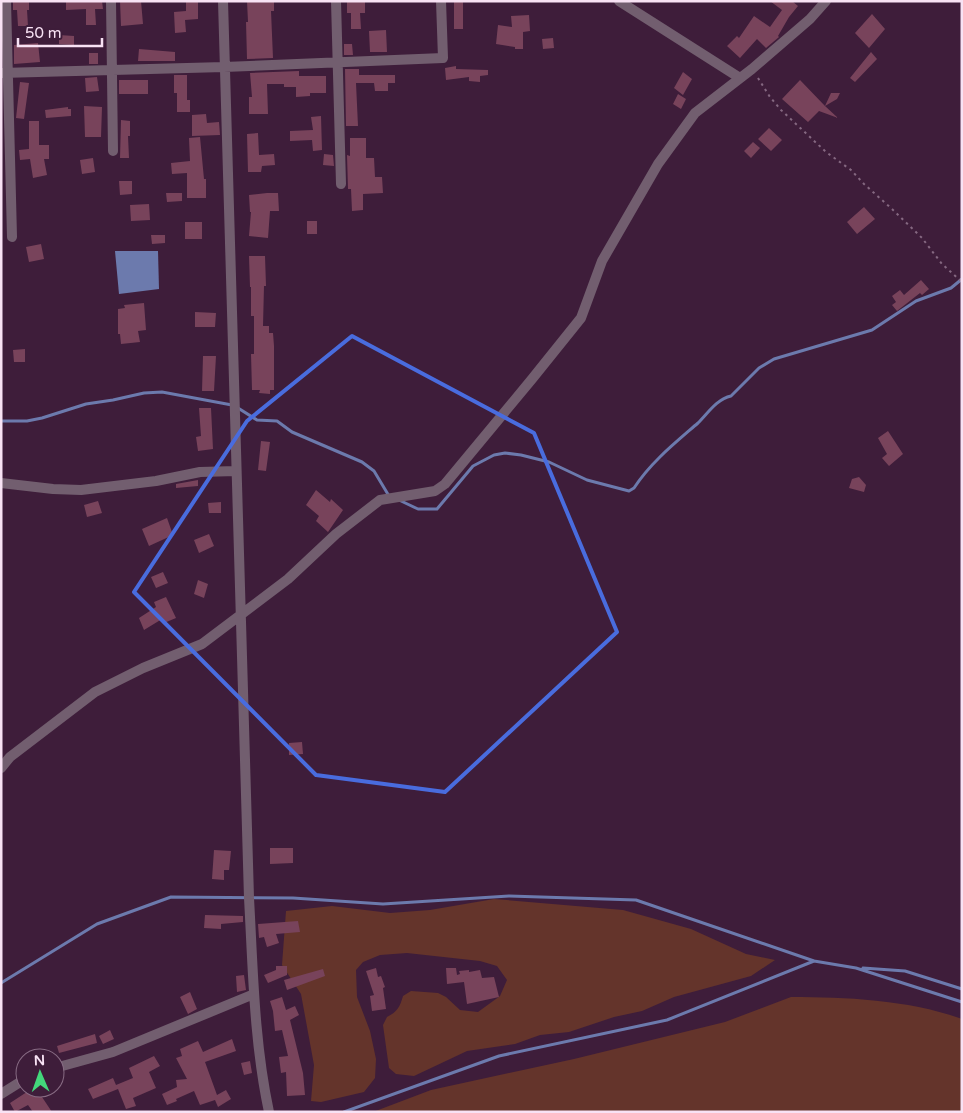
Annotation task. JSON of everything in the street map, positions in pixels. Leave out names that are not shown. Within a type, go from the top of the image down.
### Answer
[{"type":"street","points":[[6,1],[5,73],[12,237]]},
{"type":"street","points":[[111,1],[113,151]]},
{"type":"street","points":[[223,1],[249,898],[254,994],[264,1088],[269,1112]]},
{"type":"street","points":[[336,1],[341,184]]},
{"type":"street","points":[[5,73],[443,58],[441,1]]},
{"type":"street","points":[[619,1],[740,78]]},
{"type":"street","points":[[1,768],[10,757],[96,692],[142,668],[202,644],[288,579],[336,534],[380,500],[435,491],[445,484],[581,318],[602,260],[658,164],[695,113],[752,68],[810,18],[826,1]]},
{"type":"street","points":[[1,483],[81,490],[156,481],[200,472],[236,471]]},
{"type":"street","points":[[65,1065],[114,1052],[254,994]]},
{"type":"street","points":[[1,1094],[15,1085]]},
{"type":"path","points":[[752,68],[770,97],[782,110],[826,152],[851,170],[892,209],[922,238],[942,264],[962,282]]},
{"type":"highlighted area","points":[[352,336],[534,433],[617,632],[445,792],[316,775],[134,592],[247,421]]},
{"type":"shaded area","points":[[494,899],[623,910],[691,929],[746,954],[775,960],[751,976],[674,997],[642,1011],[614,1017],[569,1032],[540,1035],[515,1044],[467,1051],[414,1076],[396,1074],[389,1068],[383,1025],[387,1017],[398,1009],[403,996],[411,991],[438,993],[446,997],[460,1010],[478,1012],[500,996],[507,980],[497,966],[480,961],[407,953],[380,955],[363,962],[356,970],[357,997],[370,1031],[376,1059],[375,1078],[364,1092],[321,1102],[311,1101],[314,1065],[301,994],[282,965],[286,911],[332,906],[390,913],[430,910]]},
{"type":"shaded area","points":[[791,997],[878,1001],[921,1008],[962,1019],[962,1112],[373,1112],[431,1090],[574,1059],[725,1022]]},
{"type":"water","points":[[115,251],[158,251],[159,289],[119,294]]},
{"type":"building","points":[[13,1],[29,1],[29,10],[27,10],[28,26],[18,26],[17,10],[13,10]]},
{"type":"building","points":[[66,1],[102,1],[103,9],[95,9],[96,25],[86,25],[86,9],[66,10]]},
{"type":"building","points":[[120,1],[141,1],[143,24],[121,26]]},
{"type":"building","points":[[186,1],[198,1],[198,19],[185,20],[186,32],[175,33],[174,12],[186,11]]},
{"type":"building","points":[[247,1],[274,1],[274,11],[271,11],[273,58],[247,59]]},
{"type":"building","points":[[347,1],[365,1],[365,13],[360,13],[361,29],[351,29],[351,13],[347,13]]},
{"type":"building","points":[[454,1],[463,1],[463,29],[454,29]]},
{"type":"building","points":[[770,1],[792,1],[798,6],[789,17],[779,37],[766,48],[757,39],[740,58],[727,46],[737,36],[739,38],[754,16],[770,27],[782,10]]},
{"type":"building","points":[[872,14],[885,29],[869,48],[855,33]]},
{"type":"building","points":[[529,15],[530,31],[523,32],[523,49],[496,44],[498,25],[512,27],[511,16]]},
{"type":"building","points":[[386,30],[387,52],[370,52],[369,31]]},
{"type":"building","points":[[59,35],[74,36],[74,45],[59,44]]},
{"type":"building","points":[[553,38],[554,48],[543,49],[542,39]]},
{"type":"building","points":[[38,43],[40,62],[14,64],[14,45]]},
{"type":"building","points":[[344,44],[352,44],[353,55],[344,55]]},
{"type":"building","points":[[139,49],[175,52],[175,61],[138,61]]},
{"type":"building","points":[[871,52],[877,59],[855,82],[850,78]]},
{"type":"building","points":[[89,53],[98,53],[98,64],[89,64]]},
{"type":"building","points":[[456,66],[456,69],[488,70],[488,75],[480,76],[480,82],[469,81],[469,77],[446,80],[445,68]]},
{"type":"building","points":[[345,69],[359,69],[359,75],[395,75],[395,83],[388,83],[388,91],[375,91],[374,83],[356,83],[358,126],[346,126]]},
{"type":"building","points":[[299,71],[299,76],[326,76],[326,93],[310,93],[310,96],[296,97],[296,87],[284,87],[284,84],[267,84],[268,114],[249,114],[249,97],[252,97],[250,73]]},
{"type":"building","points":[[683,72],[692,79],[683,95],[674,88]]},
{"type":"building","points":[[174,75],[187,75],[187,100],[190,100],[190,112],[177,112],[177,93],[174,93]]},
{"type":"building","points":[[97,77],[99,91],[86,92],[85,78]]},
{"type":"building","points":[[119,80],[148,80],[148,94],[119,94]]},
{"type":"building","points":[[800,80],[838,118],[819,111],[808,122],[782,99]]},
{"type":"building","points":[[20,82],[29,83],[24,119],[16,118]]},
{"type":"building","points":[[831,93],[840,93],[837,99],[825,106]]},
{"type":"building","points":[[678,94],[686,99],[681,109],[673,104]]},
{"type":"building","points":[[84,106],[102,107],[101,137],[85,137]]},
{"type":"building","points":[[68,107],[68,109],[71,109],[71,116],[46,118],[45,110]]},
{"type":"building","points":[[206,114],[207,123],[219,122],[220,135],[192,136],[192,115]]},
{"type":"building","points":[[321,116],[322,150],[313,151],[312,140],[290,141],[290,131],[313,130],[311,117]]},
{"type":"building","points":[[121,120],[130,121],[130,136],[128,136],[129,158],[120,158]]},
{"type":"building","points":[[29,121],[39,121],[39,145],[49,145],[49,159],[44,159],[47,175],[33,178],[30,159],[20,160],[19,150],[29,149]]},
{"type":"building","points":[[769,128],[782,140],[771,151],[758,139]]},
{"type":"building","points":[[258,133],[259,155],[274,154],[275,165],[262,166],[261,172],[248,172],[247,134]]},
{"type":"building","points":[[200,137],[204,179],[206,179],[206,198],[187,198],[187,173],[172,174],[171,163],[190,161],[189,138]]},
{"type":"building","points":[[350,138],[366,138],[366,158],[374,158],[375,177],[382,177],[383,193],[363,194],[363,210],[352,211],[351,189],[348,189],[347,155],[350,156]]},
{"type":"building","points":[[753,142],[760,148],[751,158],[744,151]]},
{"type":"building","points":[[324,154],[333,155],[334,166],[323,165]]},
{"type":"building","points":[[93,158],[95,172],[82,174],[80,160]]},
{"type":"building","points":[[119,181],[132,181],[132,194],[120,195]]},
{"type":"building","points":[[166,193],[182,193],[182,201],[167,202]]},
{"type":"building","points":[[278,193],[279,211],[270,211],[268,238],[249,236],[251,212],[249,195]]},
{"type":"building","points":[[149,204],[150,220],[131,221],[130,205]]},
{"type":"building","points":[[864,207],[875,219],[857,234],[847,222]]},
{"type":"building","points":[[307,221],[317,221],[317,234],[307,234]]},
{"type":"building","points":[[185,222],[202,222],[202,239],[185,239]]},
{"type":"building","points":[[151,235],[165,235],[165,243],[152,244]]},
{"type":"building","points":[[41,244],[44,259],[29,262],[26,247]]},
{"type":"building","points":[[249,256],[265,256],[266,286],[264,286],[263,326],[269,326],[269,333],[273,333],[274,346],[274,390],[270,390],[270,394],[259,393],[260,390],[252,390],[251,354],[254,354],[254,316],[251,316]]},
{"type":"building","points":[[921,280],[929,289],[922,295],[920,293],[897,311],[892,305],[896,302],[892,296],[900,290],[904,295]]},
{"type":"building","points":[[144,303],[146,330],[138,331],[140,342],[121,344],[120,334],[118,334],[118,309],[125,308],[124,305]]},
{"type":"building","points":[[195,312],[216,313],[215,327],[195,327]]},
{"type":"building","points":[[25,349],[25,362],[14,362],[13,350]]},
{"type":"building","points":[[203,356],[216,356],[214,391],[202,391]]},
{"type":"building","points":[[199,408],[211,408],[213,449],[198,451],[196,437],[201,436]]},
{"type":"building","points":[[888,431],[903,454],[889,466],[882,458],[887,454],[878,438]]},
{"type":"building","points":[[261,441],[270,442],[266,471],[258,470]]},
{"type":"building","points":[[859,477],[866,485],[864,492],[849,488],[852,479]]},
{"type":"building","points":[[198,480],[198,486],[176,488],[176,484]]},
{"type":"building","points":[[316,490],[330,502],[331,499],[343,510],[328,532],[316,521],[319,516],[306,505]]},
{"type":"building","points":[[98,501],[102,513],[87,517],[84,505]]},
{"type":"building","points":[[221,502],[221,513],[209,513],[208,503]]},
{"type":"building","points":[[167,518],[173,535],[149,546],[142,529]]},
{"type":"building","points":[[209,534],[214,546],[199,553],[194,540]]},
{"type":"building","points":[[163,572],[168,583],[156,588],[151,577]]},
{"type":"building","points":[[198,580],[208,584],[204,598],[194,594]]},
{"type":"building","points":[[166,597],[176,618],[164,623],[162,619],[144,630],[139,618],[156,607],[154,602]]},
{"type":"building","points":[[302,742],[303,754],[289,755],[289,743]]},
{"type":"building","points":[[270,848],[293,848],[293,863],[270,864]]},
{"type":"building","points":[[214,850],[231,851],[229,870],[224,870],[224,880],[212,879]]},
{"type":"building","points":[[205,915],[243,916],[243,922],[221,924],[221,929],[204,928]]},
{"type":"building","points":[[298,921],[300,932],[276,934],[279,943],[267,947],[264,937],[259,938],[258,924]]},
{"type":"building","points":[[276,966],[287,966],[287,975],[268,983],[264,975],[276,970]]},
{"type":"building","points":[[376,968],[378,977],[381,976],[385,987],[383,988],[386,1009],[372,1011],[370,996],[374,995],[366,971]]},
{"type":"building","points":[[446,968],[456,968],[457,975],[460,974],[459,971],[480,970],[482,978],[494,977],[499,997],[467,1004],[464,982],[447,984]]},
{"type":"building","points":[[323,969],[325,976],[287,990],[284,980]]},
{"type":"building","points":[[244,975],[246,990],[237,992],[236,976]]},
{"type":"building","points":[[190,992],[197,1009],[188,1014],[180,997]]},
{"type":"building","points":[[282,997],[286,1010],[295,1006],[299,1015],[290,1020],[303,1073],[305,1095],[287,1096],[286,1072],[281,1073],[279,1057],[288,1056],[282,1030],[275,1031],[270,1001]]},
{"type":"building","points":[[110,1030],[114,1039],[103,1044],[99,1036]]},
{"type":"building","points":[[95,1034],[97,1043],[65,1051],[65,1048],[58,1048],[57,1046]]},
{"type":"building","points":[[232,1039],[236,1051],[205,1062],[217,1095],[226,1090],[231,1099],[218,1107],[215,1100],[200,1105],[194,1091],[167,1105],[162,1094],[177,1087],[176,1080],[187,1079],[176,1058],[182,1056],[180,1049],[198,1041],[203,1052]]},
{"type":"building","points":[[154,1056],[160,1066],[149,1072],[156,1088],[133,1098],[136,1106],[126,1109],[118,1089],[93,1099],[88,1089],[113,1078],[116,1085],[133,1078],[129,1068]]},
{"type":"building","points":[[250,1061],[252,1073],[244,1075],[241,1063]]},
{"type":"building","points":[[18,1098],[43,1098],[52,1112],[33,1112],[28,1105],[15,1112],[10,1103]]},
{"type":"waterway","points":[[399,500],[418,509],[437,509],[473,466],[494,455],[505,453],[549,462],[587,480],[629,491],[634,488],[664,453],[698,423],[717,403],[731,396],[759,368],[774,359],[872,330],[916,301],[951,288],[962,279]]},
{"type":"waterway","points":[[1,421],[27,421],[86,404],[144,393],[162,392],[232,405]]},
{"type":"waterway","points":[[238,408],[257,420],[277,421],[292,432],[362,462],[374,471],[389,496]]},
{"type":"waterway","points":[[1,983],[97,924],[171,897],[293,898],[383,904],[509,896],[636,900],[814,961]]},
{"type":"waterway","points":[[344,1112],[499,1056],[667,1020],[814,961],[856,968],[962,1002]]},
{"type":"waterway","points":[[863,968],[905,971],[962,989]]}]
